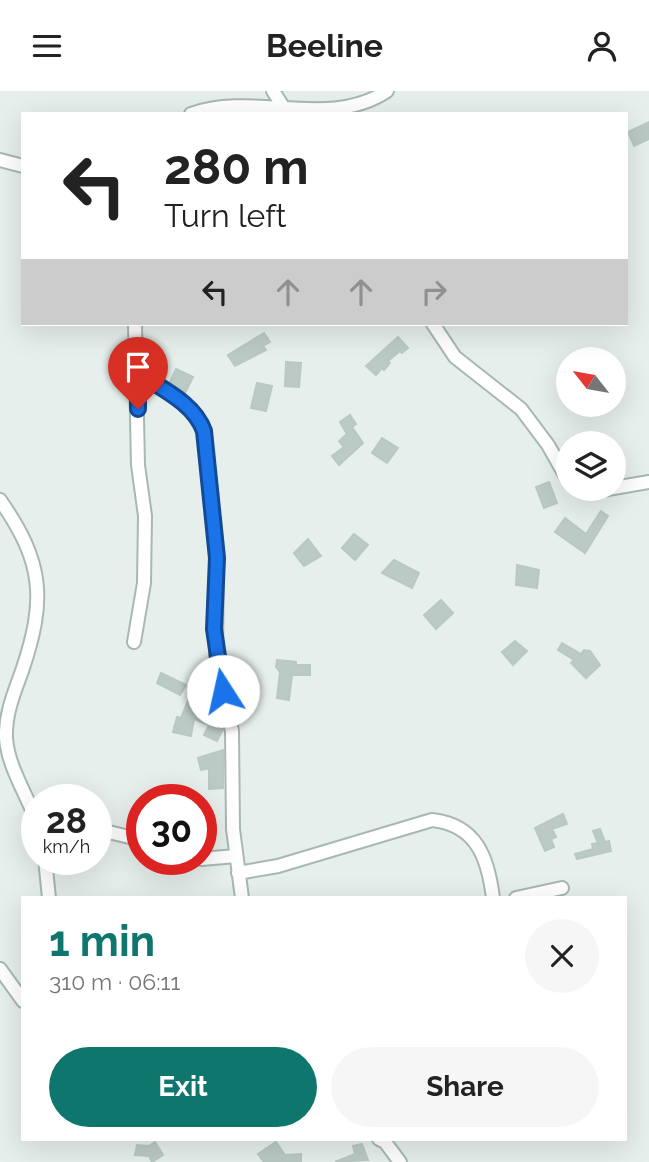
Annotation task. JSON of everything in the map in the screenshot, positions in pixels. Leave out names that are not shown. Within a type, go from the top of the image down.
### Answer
[{"type":"street","points":[[272,91],[284,108]]},
{"type":"street","points":[[199,112],[232,104],[302,112],[342,107],[387,91]]},
{"type":"street","points":[[0,160],[21,165]]},
{"type":"street","points":[[134,642],[144,583],[145,516],[138,465],[135,326]]},
{"type":"street","points":[[434,326],[455,357],[521,409],[556,459]]},
{"type":"street","points":[[138,373],[183,403],[199,418],[204,431],[217,558],[216,655],[232,731],[233,829],[242,896]]},
{"type":"street","points":[[626,486],[649,482]]},
{"type":"street","points":[[0,500],[29,556],[36,575],[40,603],[35,632],[8,711],[6,736],[9,758],[21,785]]},
{"type":"street","points":[[238,873],[278,866],[432,820],[452,822],[473,841],[490,871],[493,896]]},
{"type":"street","points":[[217,858],[236,856]]},
{"type":"street","points":[[47,875],[49,896]]},
{"type":"street","points":[[525,896],[562,888]]},
{"type":"street","points":[[0,969],[21,998]]},
{"type":"street","points":[[384,1141],[400,1162]]},
{"type":"building","points":[[649,122],[649,139],[634,146],[628,132]]},
{"type":"building","points":[[264,333],[270,342],[263,346],[266,350],[235,366],[228,355]]},
{"type":"building","points":[[398,337],[408,348],[388,361],[390,363],[384,370],[382,368],[376,375],[366,366]]},
{"type":"building","points":[[286,362],[301,363],[299,387],[285,386]]},
{"type":"building","points":[[176,369],[193,377],[185,393],[170,382]]},
{"type":"building","points":[[257,383],[272,386],[266,411],[251,408]]},
{"type":"building","points":[[350,415],[356,424],[352,427],[363,443],[339,465],[332,456],[344,447],[339,441],[347,434],[340,422]]},
{"type":"building","points":[[382,438],[398,448],[387,463],[372,453]]},
{"type":"building","points":[[549,482],[557,503],[544,508],[536,487]]},
{"type":"building","points":[[601,511],[608,516],[585,553],[555,532],[565,518],[586,534]]},
{"type":"building","points":[[354,534],[368,545],[355,560],[342,548]]},
{"type":"building","points":[[308,539],[321,556],[304,566],[294,553]]},
{"type":"building","points":[[394,560],[419,573],[412,588],[382,573]]},
{"type":"building","points":[[517,565],[539,570],[537,588],[516,585]]},
{"type":"building","points":[[441,600],[453,613],[436,629],[424,615]]},
{"type":"building","points":[[515,641],[527,651],[513,665],[502,652]]},
{"type":"building","points":[[562,643],[581,654],[584,650],[590,651],[600,665],[586,678],[571,663],[574,660],[558,650]]},
{"type":"building","points":[[277,660],[310,665],[310,675],[292,675],[289,700],[277,698],[280,672],[276,667]]},
{"type":"building","points":[[161,673],[186,685],[180,695],[157,683]]},
{"type":"building","points":[[188,701],[208,707],[206,712],[221,719],[223,729],[217,741],[204,735],[209,725],[194,719],[191,736],[173,732],[177,717],[181,718]]},
{"type":"building","points":[[223,750],[223,788],[217,788],[217,784],[209,784],[209,768],[201,770],[198,758]]},
{"type":"building","points":[[563,814],[567,824],[552,829],[556,837],[551,839],[554,847],[545,851],[535,828]]},
{"type":"building","points":[[600,829],[605,842],[609,841],[611,851],[577,859],[575,854],[593,849],[592,844],[598,843],[593,831]]},
{"type":"building","points":[[155,1142],[163,1155],[152,1162],[149,1156],[135,1155],[137,1145],[149,1146]]},
{"type":"building","points":[[276,1142],[285,1155],[301,1154],[301,1162],[264,1162],[258,1154]]},
{"type":"building","points":[[362,1144],[368,1160],[335,1162],[355,1154],[353,1146]]},
{"type":"route","points":[[138,409],[138,373],[183,403],[199,418],[204,431],[217,558],[214,629],[223,691]]}]
